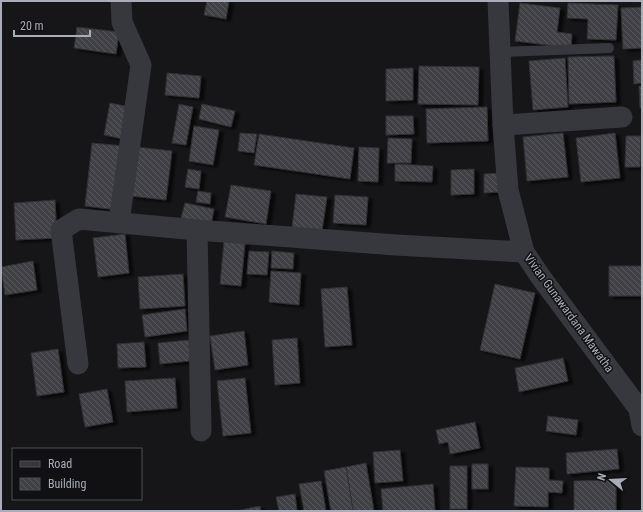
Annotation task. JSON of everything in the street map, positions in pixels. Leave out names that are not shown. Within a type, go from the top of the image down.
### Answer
[{"type":"street","points":[[119,222],[141,65],[122,22],[121,1]]},
{"type":"street","name":"Vivian Gunawardana Mawatha","points":[[498,1],[499,52],[508,190],[524,252],[540,276],[641,411]]},
{"type":"street","points":[[503,124],[622,117]]},
{"type":"street","points":[[78,364],[61,230],[79,219],[197,230],[396,245],[524,252]]},
{"type":"street","points":[[197,230],[201,431]]},
{"type":"lane","points":[[499,52],[610,48]]},
{"type":"building","points":[[207,1],[229,1],[226,19],[204,15]]},
{"type":"building","points":[[520,3],[560,8],[557,32],[572,34],[571,48],[515,41]]},
{"type":"building","points":[[568,3],[618,5],[616,40],[587,39],[588,19],[567,18]]},
{"type":"building","points":[[642,7],[642,48],[623,49],[621,8]]},
{"type":"building","points":[[77,27],[119,32],[116,54],[74,48]]},
{"type":"building","points":[[614,56],[616,102],[569,104],[568,57]]},
{"type":"building","points":[[565,58],[568,107],[533,110],[529,61]]},
{"type":"building","points":[[642,60],[642,83],[634,84],[633,61]]},
{"type":"building","points":[[419,66],[479,67],[478,105],[418,104]]},
{"type":"building","points":[[413,68],[413,100],[386,101],[386,69]]},
{"type":"building","points":[[167,73],[201,76],[199,98],[165,95]]},
{"type":"building","points":[[639,86],[642,86],[642,108],[640,108]]},
{"type":"building","points":[[110,103],[135,108],[128,140],[104,135]]},
{"type":"building","points":[[179,104],[193,107],[186,145],[172,143]]},
{"type":"building","points":[[202,104],[235,111],[231,127],[199,119]]},
{"type":"building","points":[[487,107],[488,141],[427,143],[426,109]]},
{"type":"building","points":[[386,116],[413,116],[414,134],[386,135]]},
{"type":"building","points":[[194,126],[219,130],[213,165],[189,161]]},
{"type":"building","points":[[240,133],[257,134],[254,153],[238,151]]},
{"type":"building","points":[[563,133],[568,177],[527,181],[523,137]]},
{"type":"building","points":[[615,133],[620,178],[581,182],[576,138]]},
{"type":"building","points":[[259,134],[354,148],[350,179],[254,165]]},
{"type":"building","points":[[626,136],[641,136],[640,167],[625,167]]},
{"type":"building","points":[[388,138],[412,139],[411,163],[387,163]]},
{"type":"building","points":[[92,143],[124,146],[117,210],[85,206]]},
{"type":"building","points":[[137,147],[172,151],[166,200],[131,196]]},
{"type":"building","points":[[359,147],[379,148],[378,182],[358,181]]},
{"type":"building","points":[[395,164],[433,166],[432,182],[395,181]]},
{"type":"building","points":[[188,169],[201,171],[199,189],[185,187]]},
{"type":"building","points":[[474,169],[474,194],[451,195],[451,170]]},
{"type":"building","points":[[500,173],[500,192],[484,193],[484,174]]},
{"type":"building","points":[[231,185],[271,191],[266,224],[225,217]]},
{"type":"building","points":[[198,191],[211,193],[210,204],[196,202]]},
{"type":"building","points":[[296,194],[327,197],[322,231],[292,228]]},
{"type":"building","points":[[335,195],[368,197],[366,225],[333,223]]},
{"type":"building","points":[[55,200],[57,238],[16,240],[14,203]]},
{"type":"building","points":[[185,203],[214,209],[211,225],[181,218]]},
{"type":"building","points":[[125,234],[129,273],[98,277],[93,238]]},
{"type":"building","points":[[224,241],[245,243],[241,286],[220,284]]},
{"type":"building","points":[[249,251],[269,252],[267,275],[247,274]]},
{"type":"building","points":[[272,251],[294,253],[293,269],[271,268]]},
{"type":"building","points":[[33,261],[37,290],[5,295],[1,267]]},
{"type":"building","points":[[609,266],[642,266],[642,296],[609,296]]},
{"type":"building","points":[[271,271],[301,273],[299,305],[269,302]]},
{"type":"building","points":[[183,274],[185,306],[140,309],[138,277]]},
{"type":"building","points":[[495,284],[535,293],[520,359],[480,350]]},
{"type":"building","points":[[347,287],[352,345],[325,347],[321,289]]},
{"type":"building","points":[[185,309],[187,331],[145,337],[142,315]]},
{"type":"building","points":[[244,331],[248,365],[215,370],[210,336]]},
{"type":"building","points":[[297,338],[300,383],[275,385],[272,340]]},
{"type":"building","points":[[189,340],[190,361],[160,364],[158,343]]},
{"type":"building","points":[[144,342],[146,367],[118,368],[117,344]]},
{"type":"building","points":[[58,349],[64,392],[37,396],[31,353]]},
{"type":"building","points":[[563,358],[568,381],[519,392],[515,368]]},
{"type":"building","points":[[175,378],[177,408],[127,412],[125,381]]},
{"type":"building","points":[[245,378],[251,433],[223,436],[217,381]]},
{"type":"building","points":[[107,389],[113,422],[85,427],[79,394]]},
{"type":"building","points":[[548,416],[578,420],[576,435],[546,431]]},
{"type":"building","points":[[475,422],[480,448],[450,454],[448,442],[439,444],[436,430]]},
{"type":"building","points":[[617,449],[619,469],[567,474],[566,453]]},
{"type":"building","points":[[400,450],[403,481],[375,483],[373,452]]},
{"type":"building","points":[[366,463],[374,511],[353,511],[346,467]]},
{"type":"building","points":[[472,464],[488,464],[488,489],[472,489]]},
{"type":"building","points":[[450,466],[467,466],[467,509],[450,509]]},
{"type":"building","points":[[346,467],[353,511],[331,511],[324,471]]},
{"type":"building","points":[[516,467],[549,468],[549,480],[563,481],[562,493],[548,492],[548,507],[514,506]]},
{"type":"building","points":[[616,480],[616,511],[574,511],[574,481]]},
{"type":"building","points":[[321,481],[326,511],[304,511],[299,484]]},
{"type":"building","points":[[433,484],[435,511],[383,511],[381,489]]},
{"type":"building","points":[[295,494],[297,511],[279,511],[276,497]]},
{"type":"building","points":[[260,506],[261,511],[236,511]]}]
